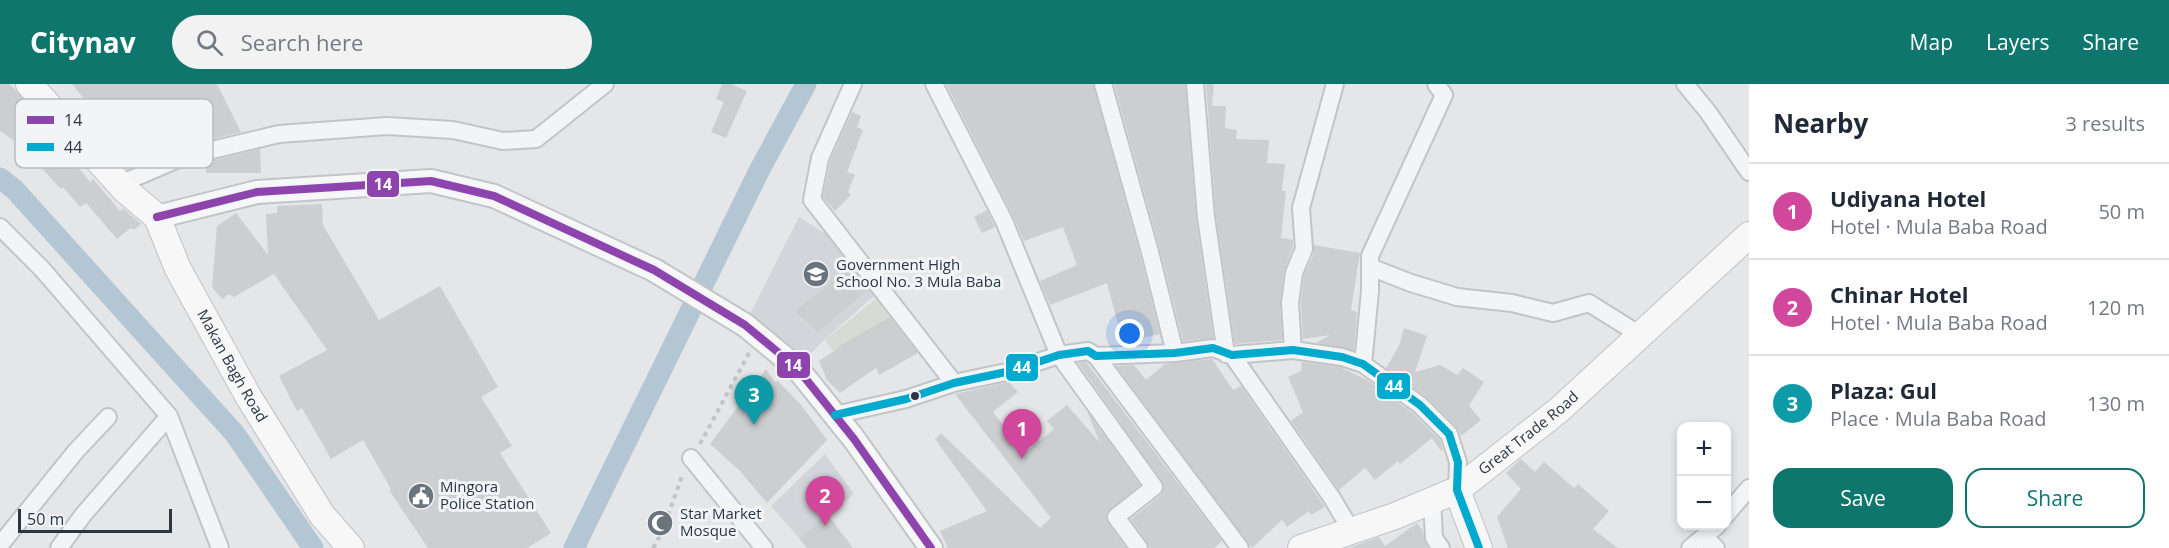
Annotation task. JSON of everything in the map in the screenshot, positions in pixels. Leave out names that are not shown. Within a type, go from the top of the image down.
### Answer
[{"type":"main road","name":"Makan Bagh Road","points":[[27,84],[41,99]]},
{"type":"main road","name":"Makan Bagh Road","points":[[104,168],[119,185],[157,217],[178,269],[248,396],[322,515],[351,548]]},
{"type":"main road","points":[[157,217],[257,192],[431,181],[494,196],[654,270],[752,331],[797,368],[854,439],[931,548]]},
{"type":"main road","name":"Great Trade Road","points":[[1301,548],[1395,516],[1457,490],[1559,410],[1749,235]]},
{"type":"main road","points":[[1457,490],[1479,548]]},
{"type":"street","points":[[213,150],[279,134],[387,126],[453,130],[503,141],[536,139],[605,84]]},
{"type":"street","points":[[853,84],[820,158],[812,200],[954,383]]},
{"type":"street","points":[[934,84],[1004,221],[1059,355],[1154,487],[1116,517],[1139,548]]},
{"type":"street","points":[[1103,84],[1150,252],[1175,353]]},
{"type":"street","points":[[1195,84],[1206,217],[1229,354],[1332,498],[1350,530]]},
{"type":"street","points":[[1293,350],[1290,303],[1294,273],[1304,249],[1301,208],[1335,84]]},
{"type":"street","points":[[1363,364],[1370,291],[1370,256],[1444,95],[1436,84]]},
{"type":"street","points":[[1685,84],[1708,112],[1749,172]]},
{"type":"street","points":[[119,185],[158,168]]},
{"type":"street","points":[[0,227],[42,269],[169,416],[220,548]]},
{"type":"street","points":[[1370,267],[1411,284],[1457,297],[1512,303],[1552,313],[1588,303],[1640,335]]},
{"type":"street","points":[[1096,356],[1175,353],[1213,348],[1229,354],[1293,350],[1342,357],[1363,364],[1420,405],[1449,434],[1458,462],[1457,490]]},
{"type":"street","points":[[835,415],[906,399],[954,383],[1011,371],[1059,355],[1088,351],[1096,356],[1240,548]]},
{"type":"street","points":[[59,548],[83,515],[169,416]]},
{"type":"street","points":[[0,545],[76,451],[108,417]]},
{"type":"street","points":[[691,458],[764,548]]},
{"type":"street","points":[[1731,509],[1749,488]]},
{"type":"street","points":[[1432,500],[1434,538],[1441,548]]},
{"type":"street","points":[[1690,548],[1710,542]]},
{"type":"path","points":[[653,548],[662,532],[682,474],[752,331]]},
{"type":"shaded area","name":"Government High School No. 3 Mula Baba","points":[[799,217],[829,236],[847,254],[876,294],[822,342],[797,368],[746,322]]},
{"type":"shaded area","points":[[876,299],[890,318],[834,352],[825,340]]},
{"type":"shaded area","points":[[825,454],[854,494],[799,538],[771,506]]},
{"type":"building","points":[[0,84],[9,84],[23,99],[15,99],[15,141],[0,131]]},
{"type":"building","points":[[72,84],[217,84],[241,132],[213,139],[213,99],[84,99]]},
{"type":"building","points":[[722,84],[731,84],[747,91],[726,138],[711,132],[724,102],[716,99]]},
{"type":"building","points":[[946,84],[1093,84],[1162,343],[1159,334],[1123,343],[1107,283],[1050,305],[1040,281],[1077,265],[1063,227],[1024,241]]},
{"type":"building","points":[[1114,84],[1185,84],[1196,218],[1213,338],[1183,341]]},
{"type":"building","points":[[1206,84],[1214,84],[1212,106],[1226,106],[1225,128],[1237,130],[1236,139],[1269,140],[1267,163],[1285,164],[1282,191],[1286,191],[1281,238],[1293,240],[1293,247],[1284,271],[1280,302],[1282,340],[1235,344],[1216,216]]},
{"type":"building","points":[[852,112],[861,116],[857,127],[863,130],[847,172],[855,175],[848,192],[851,195],[835,211],[823,197],[830,161]]},
{"type":"building","points":[[260,149],[261,173],[206,173],[206,168],[213,168],[213,160]]},
{"type":"building","points":[[41,168],[79,168],[90,182],[93,179],[120,211],[123,208],[141,224],[134,230],[131,228],[117,239],[86,203],[80,207],[63,187],[61,189]]},
{"type":"building","points":[[322,204],[323,225],[379,320],[440,286],[498,387],[481,397],[512,446],[500,453],[551,533],[527,548],[428,548],[389,490],[391,489],[363,440],[331,459],[302,408],[297,411],[279,376],[327,350],[274,274],[234,297],[229,294],[222,299],[212,287],[217,226],[236,213],[268,255],[266,214],[277,213],[277,206]]},
{"type":"building","points":[[987,210],[995,227],[982,233],[974,217]]},
{"type":"building","points":[[1314,245],[1360,253],[1351,310],[1357,312],[1354,350],[1316,343],[1330,335],[1303,339],[1301,303],[1304,276],[1314,253]]},
{"type":"building","points":[[851,267],[868,290],[818,332],[795,311]]},
{"type":"building","points":[[890,317],[918,353],[879,375],[876,368],[840,393],[827,380],[819,361],[836,348]]},
{"type":"building","points":[[1404,328],[1427,336],[1415,372],[1440,365],[1458,375],[1463,368],[1484,382],[1469,406],[1481,420],[1461,436],[1456,427],[1427,398],[1386,368],[1399,346]]},
{"type":"building","points":[[1212,359],[1233,390],[1241,386],[1325,507],[1311,515],[1309,511],[1287,527],[1282,520],[1252,548],[1116,366],[1134,365],[1146,380],[1165,364]]},
{"type":"building","points":[[1086,362],[1222,541],[1214,548],[1149,548],[1131,519],[1161,495],[1164,485],[1078,363]]},
{"type":"building","points":[[1302,362],[1340,367],[1367,380],[1413,413],[1440,440],[1443,450],[1441,451],[1432,438],[1400,464],[1398,461],[1375,480],[1365,468],[1339,490],[1291,421],[1303,412],[1288,377],[1301,371]]},
{"type":"building","points":[[766,369],[775,382],[778,381],[802,406],[827,440],[767,503],[740,471],[710,444]]},
{"type":"building","points":[[1009,382],[1018,392],[993,412],[1025,453],[1054,429],[1047,421],[1067,405],[1100,443],[1087,411],[1140,485],[1106,514],[1108,523],[1126,548],[948,548],[940,531],[987,511],[935,439],[941,433],[1040,528],[1051,518],[955,394]]},
{"type":"building","points":[[1521,459],[1535,472],[1544,462],[1574,488],[1578,484],[1609,511],[1593,529],[1618,548],[1508,548],[1497,517],[1521,489],[1506,473]]},
{"type":"building","points":[[828,515],[853,548],[807,548],[799,538]]},
{"type":"building","points":[[1417,523],[1423,531],[1428,548],[1348,548],[1379,537],[1385,546]]},
{"type":"waterway","points":[[574,548],[759,171],[806,84]]},
{"type":"waterway","points":[[0,178],[15,190],[235,434],[313,548]]},
{"type":"transit line","name":"14","points":[[157,217],[257,192],[431,181],[494,196],[654,270],[745,325],[797,368],[854,439],[931,548]]},
{"type":"transit line","name":"44","points":[[835,415],[906,399],[954,383],[1011,371],[1059,355],[1088,351],[1096,356],[1175,353],[1213,348],[1232,355],[1293,350],[1342,357],[1363,364],[1420,405],[1449,434],[1458,462],[1457,490],[1479,548]]},
{"type":"place","name":"Government High School No. 3 Mula Baba","points":[[816,274]]},
{"type":"place","name":"Plaza: Gul","points":[[754,425]]},
{"type":"place","name":"Udiyana Hotel","points":[[1022,459]]},
{"type":"place","name":"Mingora Police Station","points":[[421,496]]},
{"type":"place","name":"Star Market Mosque","points":[[660,523]]},
{"type":"place","name":"Chinar Hotel","points":[[825,526]]}]
